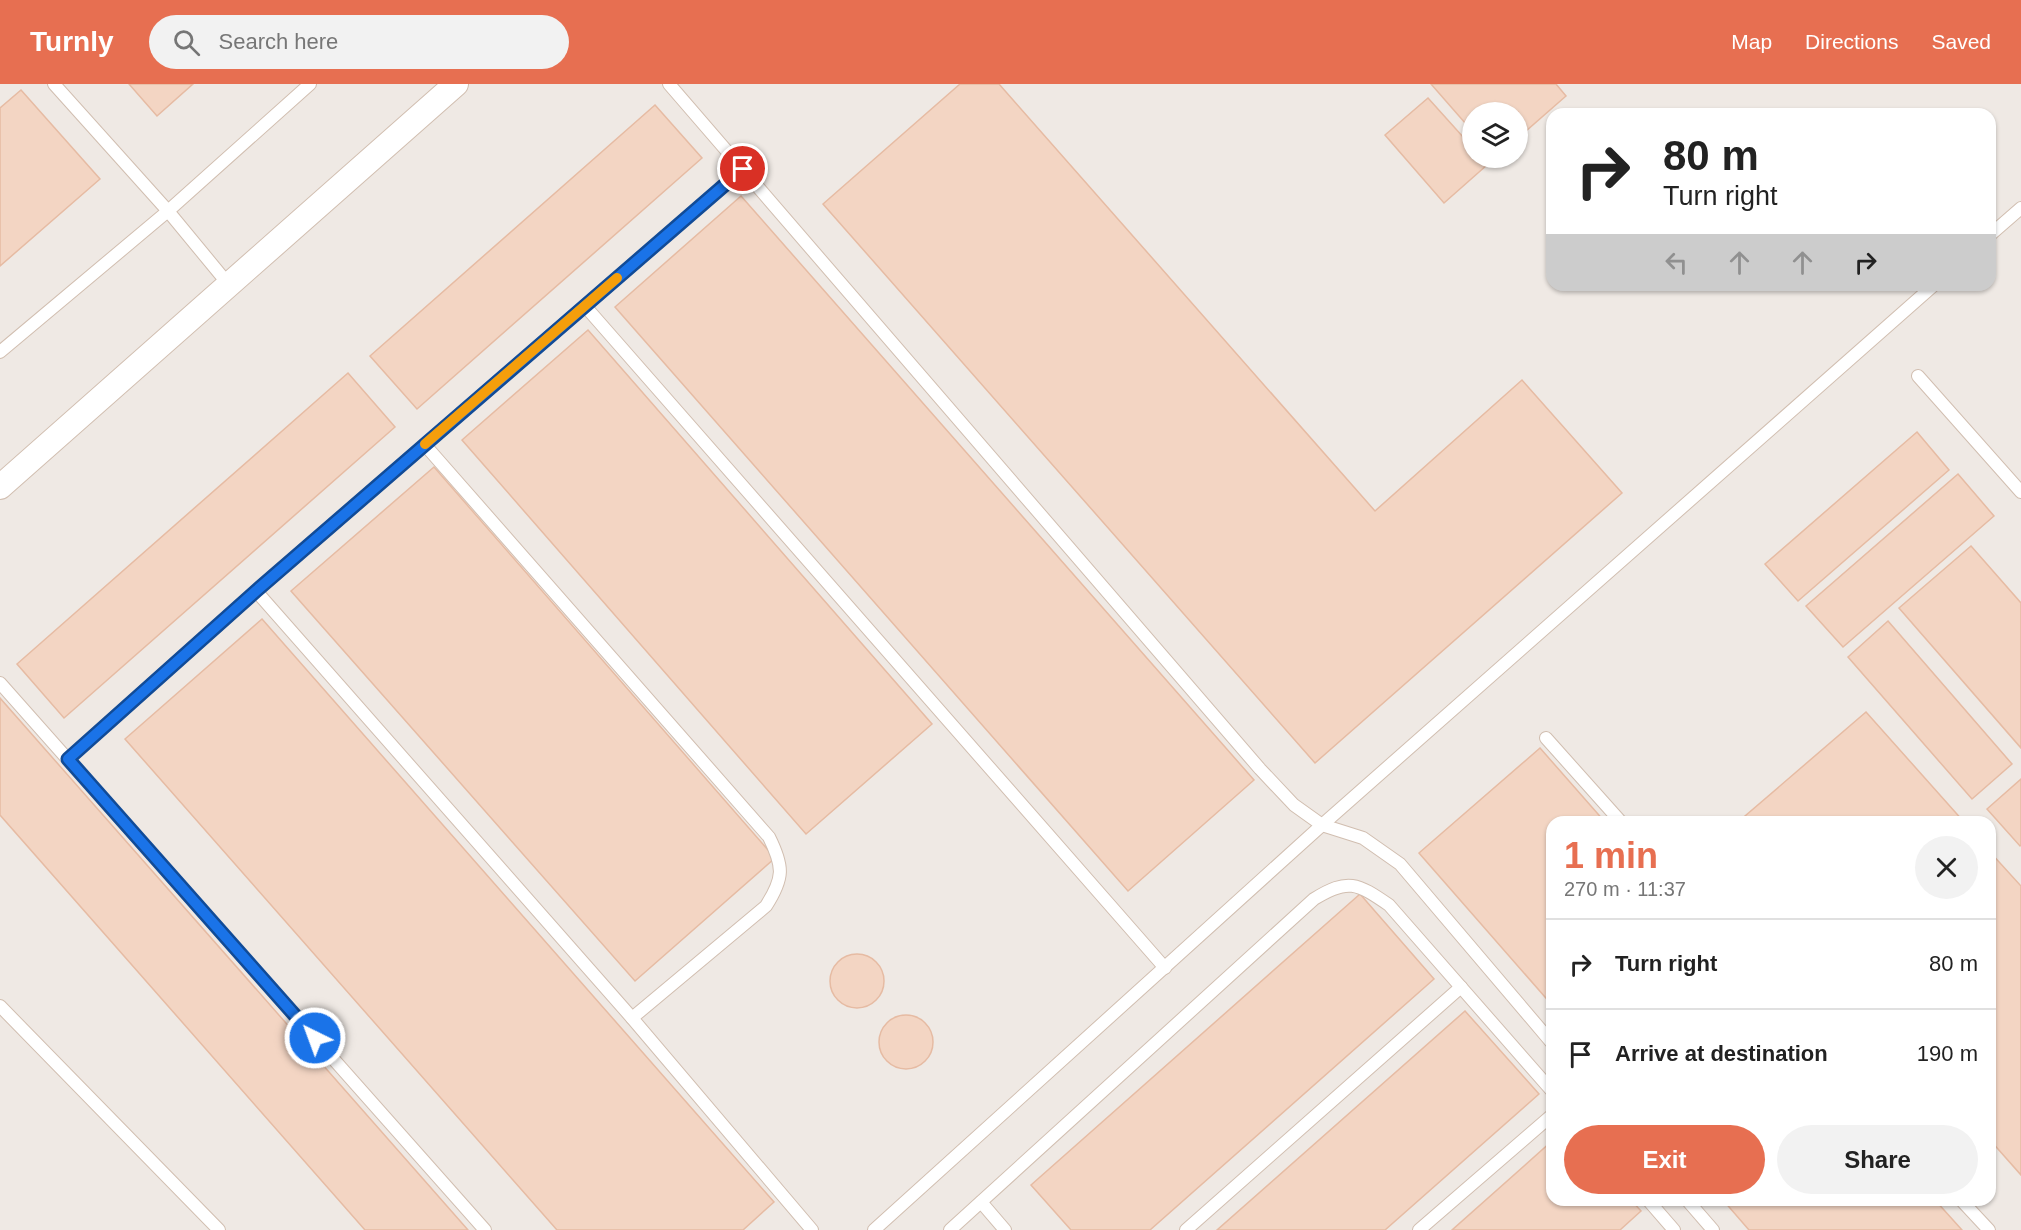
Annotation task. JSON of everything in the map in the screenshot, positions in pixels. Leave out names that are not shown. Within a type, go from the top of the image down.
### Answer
[{"type":"street","points":[[0,487],[456,84]]},
{"type":"lane","points":[[54,84],[168,211],[229,285]]},
{"type":"lane","points":[[0,352],[168,211],[310,84]]},
{"type":"lane","points":[[669,84],[1260,770],[1294,805],[1322,825],[1363,838],[1400,864],[1546,1036]]},
{"type":"lane","points":[[68,759],[256,591],[743,169]]},
{"type":"lane","points":[[1996,230],[2021,208]]},
{"type":"lane","points":[[874,1230],[1322,825],[1927,291]]},
{"type":"lane","points":[[585,306],[1165,968]]},
{"type":"lane","points":[[1918,376],[2021,492]]},
{"type":"lane","points":[[425,445],[769,837],[781,860],[779,886],[766,906],[632,1018]]},
{"type":"lane","points":[[256,591],[632,1018],[812,1230]]},
{"type":"lane","points":[[0,683],[485,1230]]},
{"type":"lane","points":[[1546,738],[1616,816]]},
{"type":"lane","points":[[950,1230],[1314,899],[1336,885],[1364,888],[1389,905],[1546,1084]]},
{"type":"lane","points":[[1186,1230],[1461,987]]},
{"type":"lane","points":[[0,1006],[219,1230]]},
{"type":"lane","points":[[1419,1230],[1546,1120]]},
{"type":"lane","points":[[981,1202],[1005,1230]]},
{"type":"lane","points":[[1652,1206],[1669,1228]]},
{"type":"lane","points":[[1692,1206],[1713,1230]]},
{"type":"lane","points":[[1966,1206],[1989,1230]]},
{"type":"shaded area","points":[[0,84],[2021,84],[2021,1230],[0,1230]]},
{"type":"building","points":[[129,84],[193,84],[157,116]]},
{"type":"building","points":[[960,84],[999,84],[1375,511],[1522,380],[1622,493],[1315,763],[823,204]]},
{"type":"building","points":[[1431,84],[1556,84],[1566,96],[1552,108],[1546,108],[1546,114],[1528,129],[1528,102],[1462,102],[1462,119]]},
{"type":"building","points":[[21,90],[100,179],[0,266],[0,108]]},
{"type":"building","points":[[1428,98],[1462,136],[1462,168],[1484,168],[1444,203],[1385,135]]},
{"type":"building","points":[[655,105],[702,158],[417,409],[370,356]]},
{"type":"building","points":[[741,196],[1254,780],[1128,891],[615,307]]},
{"type":"building","points":[[588,330],[932,724],[806,834],[462,440]]},
{"type":"building","points":[[348,373],[395,427],[64,718],[17,664]]},
{"type":"building","points":[[1917,432],[1949,470],[1798,601],[1765,564]]},
{"type":"building","points":[[434,467],[775,858],[635,981],[291,591]]},
{"type":"building","points":[[1958,474],[1994,516],[1843,647],[1806,606]]},
{"type":"building","points":[[1971,546],[2021,603],[2021,748],[1899,608]]},
{"type":"building","points":[[262,619],[774,1202],[743,1230],[557,1230],[125,739]]},
{"type":"building","points":[[1888,621],[2012,764],[1972,799],[1848,657]]},
{"type":"building","points":[[0,698],[468,1230],[365,1230],[0,815]]},
{"type":"building","points":[[1866,712],[1959,816],[1745,816]]},
{"type":"building","points":[[1540,748],[1600,816],[1546,816],[1546,998],[1419,853]]},
{"type":"building","points":[[2021,779],[2020,846],[1996,819],[1996,816],[1987,809]]},
{"type":"building","points":[[1996,859],[2021,886],[2021,1175],[1996,1147]]},
{"type":"building","points":[[1360,894],[1434,979],[1150,1230],[1071,1230],[1031,1185]]},
{"type":"building","points":[[852,954],[862,954],[872,958],[880,966],[884,981],[880,996],[872,1004],[862,1008],[852,1008],[842,1004],[834,996],[830,986],[830,976],[834,966],[842,958]]},
{"type":"building","points":[[1465,1011],[1539,1094],[1385,1230],[1217,1230]]},
{"type":"building","points":[[901,1015],[911,1015],[921,1019],[929,1027],[933,1042],[929,1057],[921,1065],[911,1069],[901,1069],[891,1065],[883,1057],[879,1047],[879,1037],[883,1027],[891,1019]]},
{"type":"building","points":[[1546,1146],[1546,1206],[1636,1206],[1641,1211],[1620,1230],[1452,1230]]},
{"type":"building","points":[[1728,1206],[1940,1206],[1962,1230],[1749,1230]]},
{"type":"slow traffic","points":[[425,444],[617,278]]},
{"type":"route","points":[[315,1038],[68,759],[256,591],[743,169]]}]
